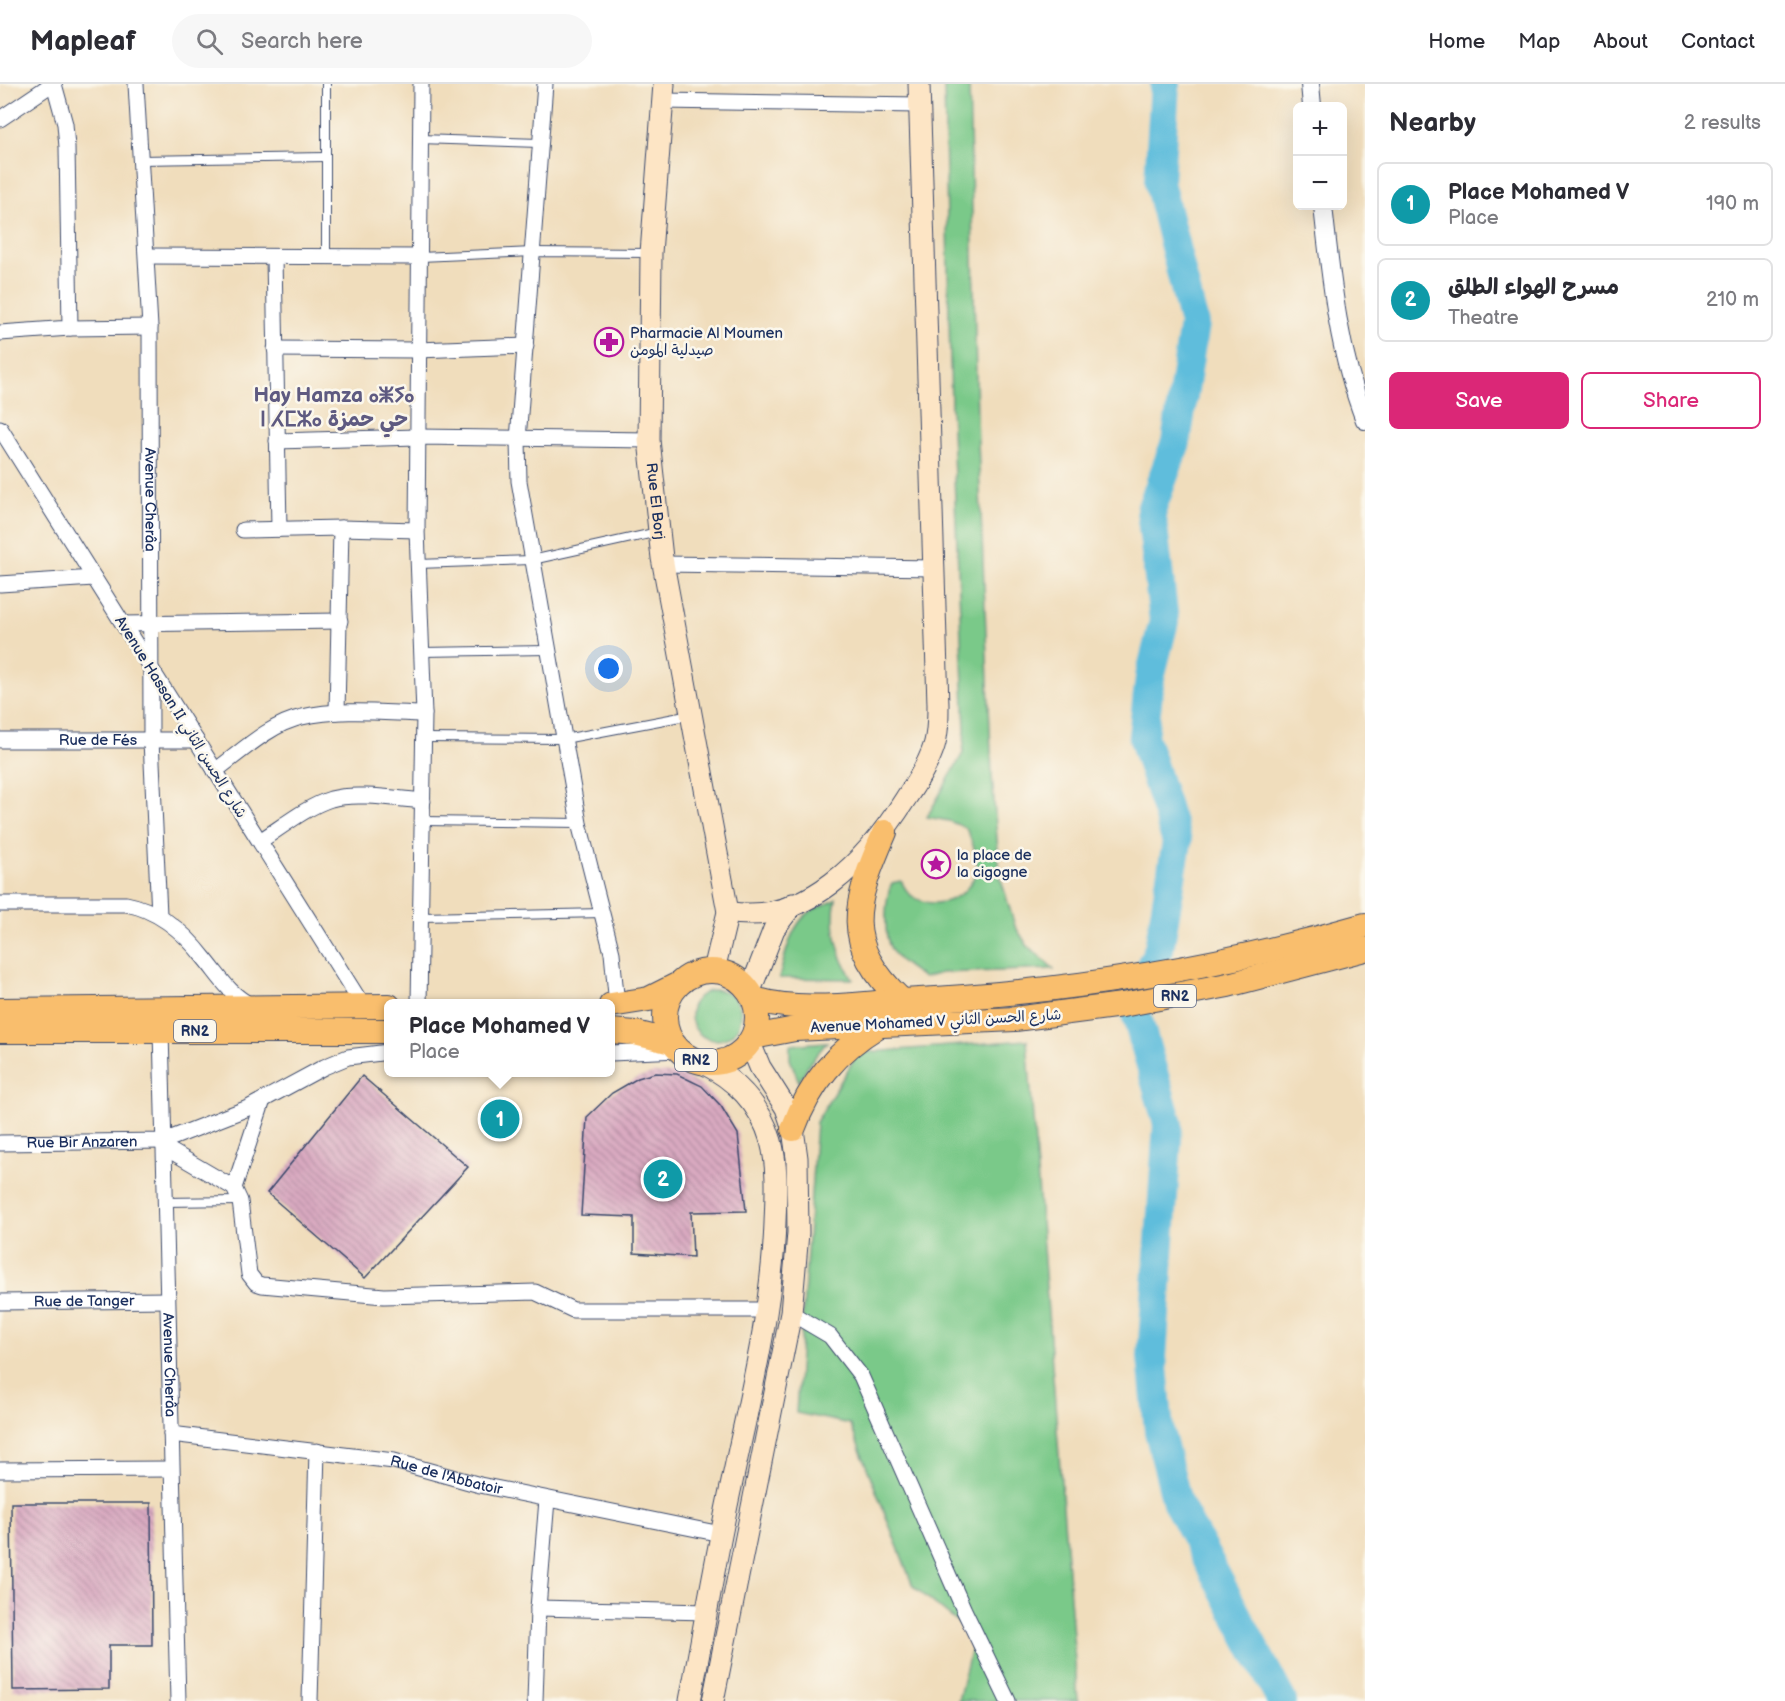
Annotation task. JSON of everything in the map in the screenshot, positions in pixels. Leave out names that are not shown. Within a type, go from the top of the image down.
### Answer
[{"type":"highway","points":[[885,832],[859,896],[858,926],[870,963],[880,980],[902,1001]]},
{"type":"highway","name":"Avenue Mohamed V شارع الحسن الثاني","points":[[752,1040],[795,1029],[1015,1019],[1175,996],[1328,947],[1365,925]]},
{"type":"highway","name":"Avenue Mohamed V شارع الحسن الثاني","points":[[752,995],[795,1007],[1013,994],[1328,947],[1365,949]]},
{"type":"highway","points":[[615,1005],[649,999],[700,972],[714,970]]},
{"type":"highway","name":"RN2","points":[[714,970],[738,979],[752,995]]},
{"type":"highway","name":"RN2","points":[[675,1046],[667,1031],[665,1012],[670,995],[677,985]]},
{"type":"highway","points":[[752,995],[758,1018],[752,1040]]},
{"type":"highway","name":"RN2","points":[[0,1010],[384,1006]]},
{"type":"highway","points":[[794,1129],[809,1093],[832,1062],[854,1042],[879,1026]]},
{"type":"highway","name":"RN2","points":[[0,1031],[384,1031]]},
{"type":"highway","name":"RN2","points":[[615,1031],[635,1033],[675,1046],[701,1062],[723,1062],[742,1052],[752,1040]]},
{"type":"main road","name":"Rue El Borj","points":[[664,92],[651,254],[649,440],[663,564],[728,912]]},
{"type":"main road","points":[[714,970],[728,912],[744,915],[763,914],[793,904],[820,891],[844,875],[885,832],[928,762],[935,744],[938,705],[919,94]]},
{"type":"main road","points":[[752,995],[774,929],[793,904]]},
{"type":"main road","points":[[713,1701],[791,1313],[799,1208],[794,1129],[786,1108],[760,1067],[752,1040]]},
{"type":"main road","points":[[690,1701],[721,1534],[768,1310],[775,1208],[775,1166],[765,1124],[747,1095],[735,1082],[701,1062]]},
{"type":"street","points":[[0,119],[53,84],[65,124],[67,147],[70,328]]},
{"type":"street","name":"Avenue Cherâa","points":[[136,84],[150,327],[151,740],[159,915]]},
{"type":"street","points":[[420,84],[417,530],[424,714],[420,999]]},
{"type":"street","points":[[545,84],[518,440],[521,496],[579,823],[612,953],[614,999]]},
{"type":"street","points":[[1310,84],[1312,102]]},
{"type":"street","points":[[664,92],[919,94]]},
{"type":"street","points":[[1323,210],[1336,314],[1344,355],[1365,420]]},
{"type":"street","points":[[147,256],[420,257]]},
{"type":"street","points":[[273,257],[279,530]]},
{"type":"street","points":[[0,333],[70,328],[150,327]]},
{"type":"street","points":[[276,349],[418,350],[526,346]]},
{"type":"street","name":"Avenue Hassan II شارع الحسن الثاني","points":[[0,428],[4,441],[94,578],[363,1006]]},
{"type":"street","points":[[277,441],[417,437],[649,440]]},
{"type":"street","points":[[243,530],[341,528],[417,530]]},
{"type":"street","points":[[337,712],[341,528]]},
{"type":"street","points":[[663,564],[934,567]]},
{"type":"street","points":[[0,584],[94,578]]},
{"type":"street","points":[[123,624],[340,621]]},
{"type":"street","points":[[215,771],[278,727],[301,717],[337,712],[424,714]]},
{"type":"street","name":"Rue de Fés","points":[[0,740],[196,740]]},
{"type":"street","points":[[260,841],[309,809],[332,799],[347,797],[423,801]]},
{"type":"street","points":[[0,904],[126,904],[143,908],[159,915],[190,942],[234,994],[256,1008]]},
{"type":"street","name":"Avenue Cherâa","points":[[161,1031],[170,1469],[178,1701]]},
{"type":"street","points":[[615,1053],[675,1046]]},
{"type":"street","points":[[164,1144],[263,1100],[324,1067],[348,1057],[384,1053]]},
{"type":"street","points":[[263,1100],[237,1195],[251,1279],[262,1285],[384,1296],[535,1292],[573,1310],[768,1310]]},
{"type":"street","name":"Rue Bir Anzaren","points":[[0,1143],[164,1144]]},
{"type":"street","points":[[164,1144],[237,1195]]},
{"type":"street","name":"Rue de Tanger","points":[[0,1302],[167,1300]]},
{"type":"street","points":[[791,1313],[830,1336],[861,1376],[964,1610],[1008,1701]]},
{"type":"street","name":"Rue de l'Abbatoir","points":[[171,1434],[394,1461],[446,1478],[721,1534]]},
{"type":"street","points":[[310,1701],[317,1451]]},
{"type":"street","points":[[0,1470],[170,1469]]},
{"type":"street","points":[[535,1701],[538,1608],[547,1500]]},
{"type":"street","points":[[538,1608],[707,1612]]},
{"type":"lane","points":[[326,84],[326,257]]},
{"type":"lane","points":[[420,139],[540,143]]},
{"type":"lane","points":[[140,160],[326,157]]},
{"type":"lane","points":[[420,257],[532,252],[651,254]]},
{"type":"lane","points":[[418,564],[532,560],[659,531]]},
{"type":"lane","points":[[421,652],[548,650]]},
{"type":"lane","points":[[424,738],[564,739],[692,715]]},
{"type":"lane","points":[[423,821],[579,823]]},
{"type":"lane","points":[[421,917],[603,913]]},
{"type":"lane","points":[[164,1202],[237,1195]]},
{"type":"green space","points":[[944,84],[969,84],[977,418],[992,776],[1000,876],[1015,926],[1027,945],[1054,969],[941,973],[924,978],[897,958],[888,943],[886,916],[892,883],[901,881],[910,895],[922,901],[944,902],[963,892],[970,884],[977,863],[975,850],[966,828],[949,821],[927,817],[963,753],[965,730],[951,407]]},
{"type":"green space","points":[[836,899],[834,919],[839,951],[853,979],[779,978],[789,942],[803,918],[816,908]]},
{"type":"green space","points":[[711,990],[721,990],[734,997],[741,1010],[741,1020],[734,1033],[721,1040],[711,1040],[702,1036],[695,1029],[691,1020],[691,1010],[695,1001],[702,994]]},
{"type":"green space","points":[[1027,1040],[1078,1701],[958,1701],[974,1636],[913,1586],[850,1424],[796,1413],[816,1122],[858,1053]]},
{"type":"green space","points":[[827,1042],[808,1065],[799,1082],[790,1059],[790,1045]]},
{"type":"building","points":[[655,1073],[677,1074],[702,1086],[721,1106],[738,1134],[746,1211],[691,1212],[693,1257],[634,1253],[634,1217],[581,1215],[587,1117],[612,1093],[638,1078]]},
{"type":"building","points":[[362,1076],[468,1167],[365,1278],[267,1193]]},
{"type":"building","points":[[11,1503],[151,1503],[152,1645],[109,1645],[109,1689],[13,1690]]},
{"type":"waterway","points":[[1165,84],[1159,182],[1194,324],[1176,442],[1151,510],[1164,621],[1150,677],[1143,736],[1177,842],[1159,949],[1133,1003],[1168,1124],[1152,1357],[1159,1431],[1177,1502],[1282,1701]]},
{"type":"place","name":"Pharmacie Al Moumen صيدلية المومن","points":[[609,342]]},
{"type":"place","name":"la place de la cigogne","points":[[936,864]]},
{"type":"place","name":"Place Mohamed V","points":[[500,1119]]},
{"type":"place","name":"مسرح الهواء الطلق","points":[[663,1179]]},
{"type":"district","name":"Hay Hamza ⴰⵥⵢⴰ ⵏ ⵃⵎⵣⴰ حي حمزة","points":[[334,407]]}]
